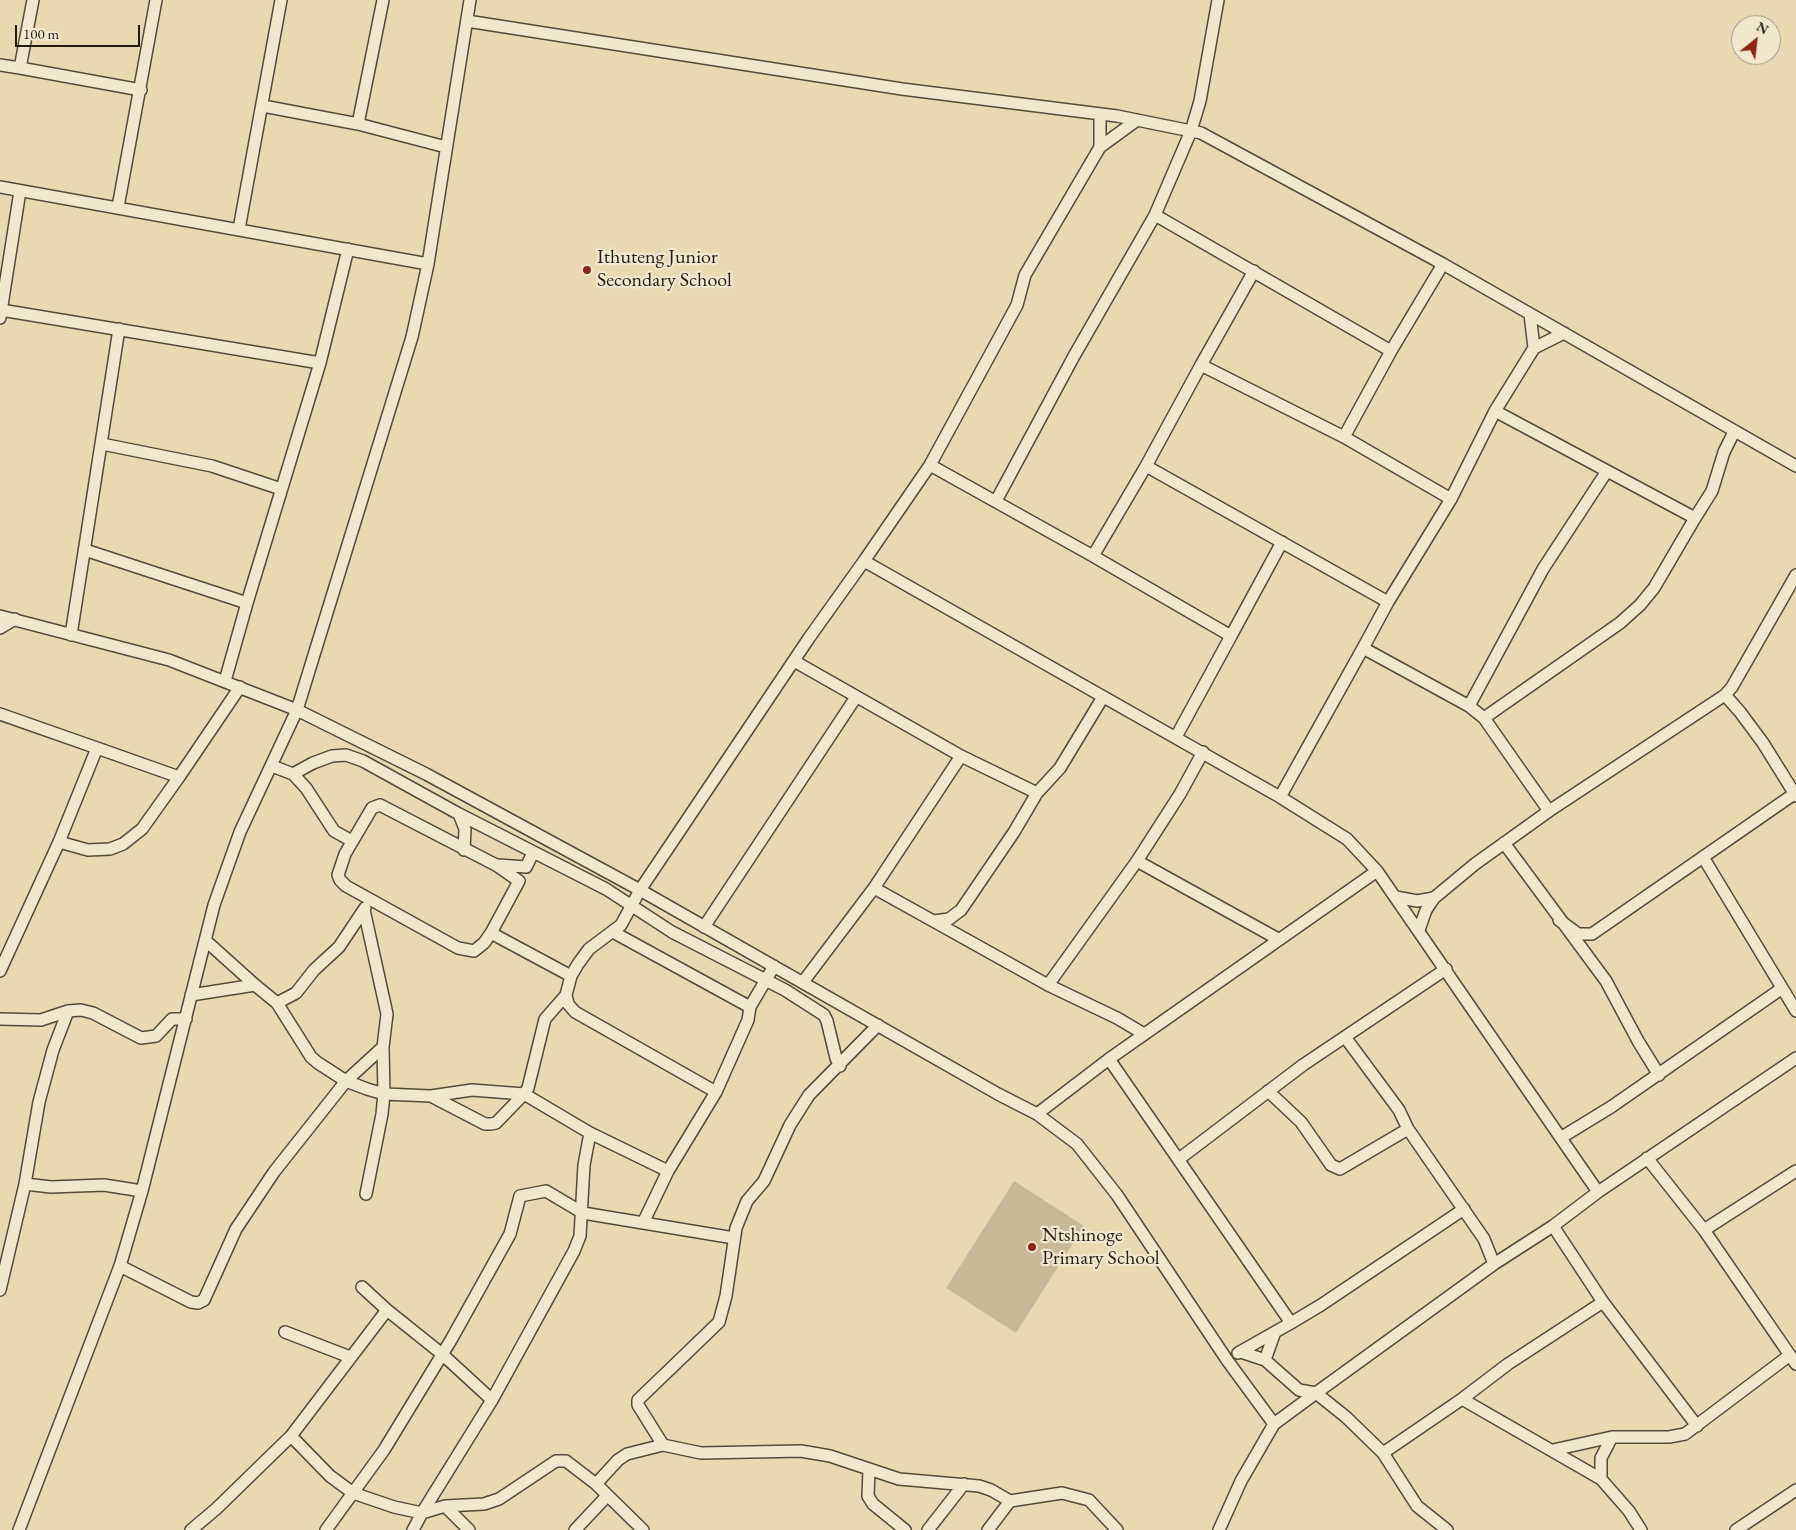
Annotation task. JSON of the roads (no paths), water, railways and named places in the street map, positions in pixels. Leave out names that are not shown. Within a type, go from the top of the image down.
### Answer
[{"type":"street","points":[[20,68],[33,0]]},
{"type":"street","points":[[118,207],[156,0]]},
{"type":"street","points":[[239,229],[282,0]]},
{"type":"street","points":[[358,124],[383,0]]},
{"type":"street","points":[[19,1530],[120,1266],[142,1191],[205,940],[228,861],[297,710],[412,337],[428,264],[470,0]]},
{"type":"street","points":[[996,501],[1074,356],[1155,215],[1191,131],[1203,85],[1207,51],[1218,0]]},
{"type":"street","points":[[467,21],[902,89],[1100,114],[1191,131],[1210,138],[1443,264],[1796,466]]},
{"type":"street","points":[[0,65],[141,90]]},
{"type":"street","points":[[263,106],[358,124],[446,146]]},
{"type":"street","points":[[1100,114],[1100,147]]},
{"type":"street","points":[[431,1096],[485,1124],[491,1124],[496,1123],[524,1094],[528,1088],[545,1019],[566,994],[571,976],[589,949],[613,932],[632,907],[640,890],[794,661],[930,465],[1017,305],[1025,275],[1100,147],[1137,120]]},
{"type":"street","points":[[0,187],[428,264]]},
{"type":"street","points":[[20,190],[1,314],[119,329],[320,363]]},
{"type":"street","points":[[1155,215],[1391,351]]},
{"type":"street","points":[[225,681],[320,363],[348,249]]},
{"type":"street","points":[[1344,437],[1391,351],[1443,264]]},
{"type":"street","points":[[1093,556],[1146,466],[1254,271]]},
{"type":"street","points":[[1530,314],[1534,348]]},
{"type":"street","points":[[71,635],[119,329]]},
{"type":"street","points":[[1280,798],[1388,602],[1451,500],[1495,412],[1534,348],[1564,333]]},
{"type":"street","points":[[1201,366],[1344,437],[1451,500]]},
{"type":"street","points":[[1495,412],[1695,518]]},
{"type":"street","points":[[1484,718],[1620,623],[1640,605],[1654,588],[1712,491],[1724,452],[1734,432]]},
{"type":"street","points":[[102,444],[212,466],[281,489]]},
{"type":"street","points":[[930,465],[1231,636]]},
{"type":"street","points":[[1146,466],[1388,602]]},
{"type":"street","points":[[1469,706],[1542,569],[1607,471]]},
{"type":"street","points":[[1176,737],[1282,542]]},
{"type":"street","points":[[85,550],[247,603]]},
{"type":"street","points":[[864,561],[1203,752],[1347,839],[1377,871],[1396,897],[1598,1192]]},
{"type":"street","points":[[1419,930],[1426,910],[1434,898],[1504,843],[1549,811],[1725,695],[1732,687],[1796,575]]},
{"type":"street","points":[[0,616],[169,660],[297,710],[426,774],[640,890],[1037,1114],[1077,1144],[1117,1195],[1227,1360],[1274,1424]]},
{"type":"street","points":[[0,628],[15,619]]},
{"type":"street","points":[[1363,648],[1469,706],[1484,718],[1549,811]]},
{"type":"street","points":[[794,661],[960,756],[1037,793]]},
{"type":"street","points":[[60,842],[88,850],[110,849],[123,844],[142,829],[240,687]]},
{"type":"street","points":[[1559,920],[1578,934],[1592,934],[1795,795],[1763,744],[1725,695]]},
{"type":"street","points":[[934,921],[949,919],[961,910],[1014,832],[1037,793],[1060,768],[1103,697]]},
{"type":"street","points":[[704,927],[856,698]]},
{"type":"street","points":[[0,714],[179,777]]},
{"type":"street","points":[[0,971],[60,842],[97,748]]},
{"type":"street","points":[[1048,985],[1137,861],[1180,794],[1203,752]]},
{"type":"street","points":[[382,753],[404,753]]},
{"type":"street","points":[[293,774],[313,762],[346,754],[363,761],[459,814],[606,889],[672,932],[785,990],[824,1015],[828,1021],[836,1058],[840,1066]]},
{"type":"street","points":[[803,982],[874,888],[960,756]]},
{"type":"street","points":[[272,766],[293,774],[306,788],[334,831],[352,842]]},
{"type":"street","points":[[519,881],[496,865],[380,805],[372,808],[345,854],[338,876],[346,886],[369,899],[458,948],[474,951],[484,943],[491,933],[519,881],[526,868],[534,853]]},
{"type":"street","points":[[459,814],[465,829],[464,850]]},
{"type":"street","points":[[1504,843],[1559,920],[1606,981],[1638,1041],[1659,1075]]},
{"type":"street","points":[[1703,857],[1796,1011]]},
{"type":"street","points":[[1137,861],[1278,939]]},
{"type":"street","points":[[496,865],[526,868]]},
{"type":"street","points":[[1037,1114],[1109,1059],[1377,871]]},
{"type":"street","points":[[874,888],[1048,985],[1117,1018],[1144,1034]]},
{"type":"street","points":[[1396,897],[1417,901],[1434,898]]},
{"type":"street","points":[[278,1003],[296,993],[314,970],[339,947],[364,910],[369,899]]},
{"type":"street","points":[[364,910],[387,1014],[383,1047],[384,1094],[366,1194]]},
{"type":"street","points":[[613,932],[750,1007]]},
{"type":"street","points":[[491,933],[571,976]]},
{"type":"street","points":[[205,940],[278,1003],[311,1057],[346,1081],[384,1094],[431,1096],[472,1090],[524,1094],[590,1133],[668,1171]]},
{"type":"street","points":[[643,1223],[668,1171],[716,1092],[748,1020],[750,1007],[774,966]]},
{"type":"street","points":[[1180,1159],[1268,1091],[1345,1036],[1446,969]]},
{"type":"street","points":[[191,995],[255,985]]},
{"type":"street","points":[[1562,1137],[1659,1075],[1781,989]]},
{"type":"street","points":[[566,994],[568,1004],[575,1012],[654,1055],[716,1092]]},
{"type":"street","points":[[0,1019],[41,1020],[68,1010],[81,1010],[141,1038],[156,1036],[172,1019],[186,1019]]},
{"type":"street","points":[[0,1290],[25,1184],[39,1102],[53,1050],[68,1010]]},
{"type":"street","points":[[663,1445],[638,1405],[638,1400],[719,1322],[726,1296],[734,1238],[740,1214],[747,1201],[764,1181],[790,1125],[809,1096],[878,1025]]},
{"type":"street","points":[[1345,1036],[1399,1110],[1408,1129],[1484,1239],[1494,1264]]},
{"type":"street","points":[[120,1266],[191,1302],[198,1303],[204,1300],[236,1229],[274,1172],[346,1081],[383,1047]]},
{"type":"street","points":[[1219,1530],[1241,1481],[1274,1424],[1494,1264],[1553,1226],[1598,1192],[1796,1058]]},
{"type":"street","points":[[1109,1059],[1180,1159],[1291,1323]]},
{"type":"street","points":[[1268,1091],[1301,1122],[1331,1165],[1340,1169],[1408,1129]]},
{"type":"street","points":[[413,1530],[422,1512],[492,1400],[574,1252],[580,1236],[583,1213],[584,1164],[590,1133]]},
{"type":"street","points":[[1553,1450],[1612,1437],[1678,1437],[1793,1360],[1704,1230],[1648,1158]]},
{"type":"street","points":[[1704,1230],[1796,1171]]},
{"type":"street","points":[[25,1184],[50,1188],[104,1185],[142,1191]]},
{"type":"street","points":[[326,1530],[384,1450],[442,1354],[510,1234],[520,1196],[546,1190],[583,1213],[734,1238]]},
{"type":"street","points":[[1227,1360],[1321,1305],[1464,1209]]},
{"type":"street","points":[[1553,1226],[1603,1302],[1697,1426]]},
{"type":"street","points":[[362,1287],[387,1310],[442,1354],[492,1400]]},
{"type":"street","points":[[1383,1453],[1462,1399],[1508,1364],[1603,1302]]},
{"type":"street","points":[[191,1530],[291,1436],[387,1310]]},
{"type":"street","points":[[285,1332],[350,1357]]},
{"type":"street","points":[[1265,1360],[1274,1332]]},
{"type":"street","points":[[1242,1352],[1265,1360],[1299,1390],[1316,1394],[1346,1418],[1383,1453],[1417,1506],[1447,1530]]},
{"type":"street","points":[[1462,1399],[1601,1479],[1629,1511],[1641,1530]]},
{"type":"street","points":[[291,1436],[330,1476],[353,1494],[394,1507],[422,1512],[445,1506],[476,1505],[499,1499],[556,1461],[566,1461],[596,1484],[606,1496],[644,1530]]},
{"type":"street","points":[[1601,1479],[1601,1458],[1612,1437]]},
{"type":"street","points":[[596,1484],[618,1460],[627,1454],[663,1445],[701,1452],[801,1451],[830,1456],[899,1479],[944,1484],[964,1484],[991,1490],[1010,1501],[1062,1493],[1078,1496],[1089,1500],[1117,1530]]},
{"type":"street","points":[[869,1470],[868,1496],[873,1504],[905,1530]]},
{"type":"street","points":[[928,1530],[964,1484]]},
{"type":"street","points":[[1736,1530],[1796,1490]]},
{"type":"street","points":[[574,1530],[606,1496]]},
{"type":"street","points":[[988,1530],[1010,1501]]},
{"type":"street","points":[[445,1506],[469,1530]]},
{"type":"place","name":"Ithuteng Junior Secondary School","points":[[587,270]]},
{"type":"place","name":"Ntshinoge Primary School","points":[[1032,1247]]}]
